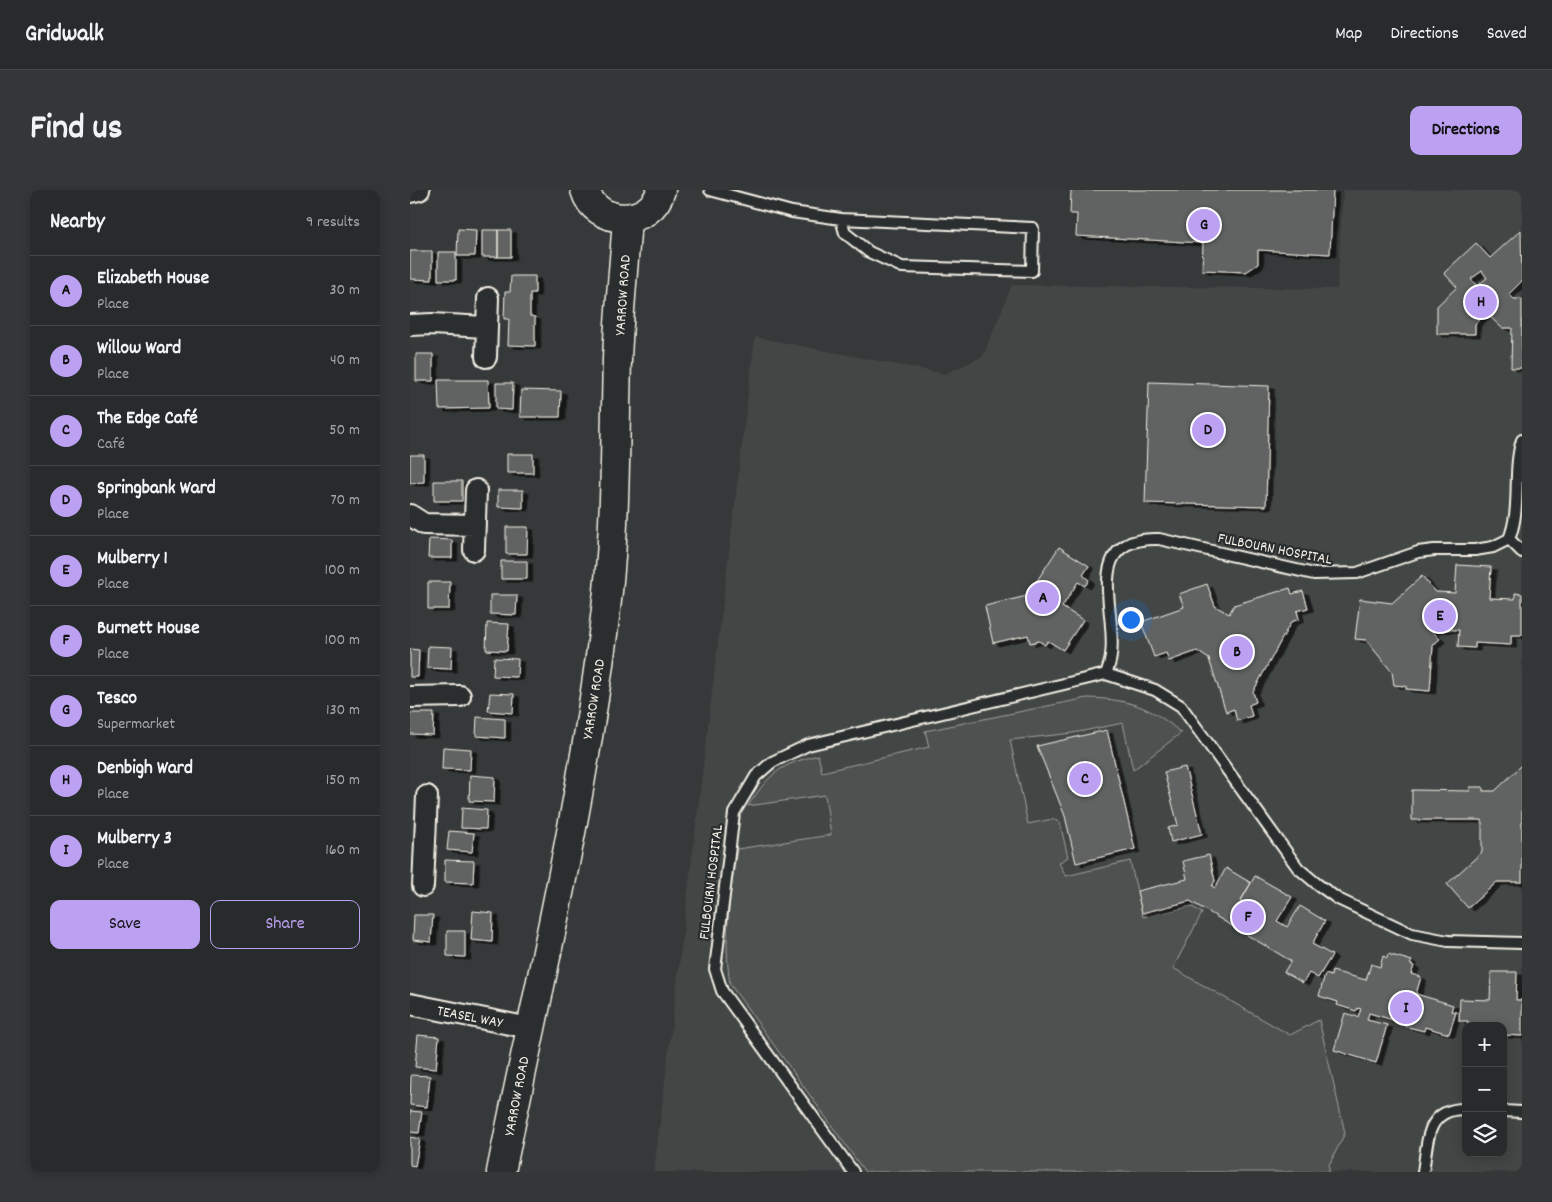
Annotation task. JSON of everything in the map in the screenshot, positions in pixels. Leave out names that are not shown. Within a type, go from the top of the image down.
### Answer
[{"type":"street","points":[[410,192],[419,190]]},
{"type":"street","points":[[585,190],[590,202],[597,210],[617,218],[628,218],[647,211],[661,190]]},
{"type":"street","name":"YARROW ROAD","points":[[501,1172],[570,834],[595,698],[608,588],[616,452],[619,322],[628,218]]},
{"type":"street","points":[[486,357],[485,327],[488,298]]},
{"type":"street","points":[[410,326],[432,324],[485,327]]},
{"type":"street","points":[[474,550],[476,490]]},
{"type":"street","points":[[410,515],[424,524],[475,525]]},
{"type":"street","points":[[410,697],[460,696]]},
{"type":"street","points":[[423,886],[417,855],[427,796]]},
{"type":"street","name":"TEASEL WAY","points":[[410,1004],[530,1028]]},
{"type":"lane","points":[[710,190],[792,212],[841,219],[1033,228],[1032,271],[902,267],[868,252],[845,233],[841,219]]},
{"type":"lane","points":[[1522,440],[1518,473],[1516,522],[1509,539],[1522,552]]},
{"type":"lane","name":"FULBOURN HOSPITAL","points":[[853,1172],[722,991],[715,968],[734,813],[756,776],[772,762],[808,745],[1106,674],[1112,655],[1107,577],[1111,563],[1118,554],[1127,545],[1137,541],[1159,539],[1314,574],[1336,575],[1370,570],[1418,552],[1484,549],[1509,539]]},
{"type":"lane","points":[[1106,674],[1155,690],[1181,706],[1298,868],[1338,899],[1412,934],[1448,941],[1522,943]]},
{"type":"lane","points":[[1423,1172],[1431,1126],[1438,1116],[1447,1112],[1462,1110]]},
{"type":"lane","points":[[1507,1111],[1522,1112]]},
{"type":"shaded area","points":[[1343,190],[1522,190],[1522,1172],[654,1172],[755,337],[945,374],[983,356],[1012,285],[1337,289]]},
{"type":"shaded area","points":[[1087,698],[1126,702],[1149,710],[1181,733],[1133,770],[1123,723],[1073,733],[1010,740],[1028,824],[1053,819],[1060,823],[1068,857],[1059,863],[1066,876],[1130,861],[1143,917],[1191,906],[1202,913],[1173,968],[1290,1035],[1319,1020],[1345,1133],[1329,1165],[1329,1172],[865,1172],[730,984],[727,933],[737,849],[831,835],[825,795],[748,806],[763,786],[777,772],[794,763],[818,755],[822,772],[929,747],[925,731]]},
{"type":"building","points":[[1071,190],[1333,190],[1330,254],[1258,250],[1258,264],[1246,272],[1202,270],[1203,243],[1076,236],[1077,214],[1070,214]]},
{"type":"building","points":[[458,229],[476,230],[475,256],[457,256]]},
{"type":"building","points":[[482,230],[498,230],[498,257],[482,257]]},
{"type":"building","points":[[498,230],[511,230],[511,257],[498,257]]},
{"type":"building","points":[[1521,230],[1522,281],[1509,294],[1514,299],[1522,299],[1522,368],[1511,368],[1512,328],[1502,328],[1486,313],[1475,324],[1475,334],[1437,334],[1437,306],[1457,287],[1444,273],[1476,243],[1490,258]],"holes":[[[1482,271],[1487,278],[1477,286],[1471,279]]]},
{"type":"building","points":[[410,251],[432,251],[432,280],[410,279]]},
{"type":"building","points":[[438,252],[456,252],[456,280],[438,280]]},
{"type":"building","points":[[511,276],[535,276],[535,293],[530,293],[530,316],[535,317],[535,346],[508,345],[509,319],[504,319],[505,292],[510,292]]},
{"type":"building","points":[[416,354],[433,354],[433,381],[416,381]]},
{"type":"building","points":[[438,380],[488,380],[489,408],[439,409]]},
{"type":"building","points":[[1149,382],[1269,386],[1266,506],[1145,503]]},
{"type":"building","points":[[496,383],[513,383],[512,410],[496,409]]},
{"type":"building","points":[[521,390],[561,391],[560,417],[520,417]]},
{"type":"building","points":[[507,454],[533,454],[533,473],[507,473]]},
{"type":"building","points":[[410,455],[424,455],[424,482],[410,483]]},
{"type":"building","points":[[434,481],[462,481],[462,501],[434,501]]},
{"type":"building","points":[[498,490],[523,490],[523,508],[498,507]]},
{"type":"building","points":[[506,527],[528,527],[527,554],[506,554]]},
{"type":"building","points":[[429,539],[452,540],[452,558],[428,558]]},
{"type":"building","points":[[1059,547],[1089,566],[1083,575],[1089,580],[1085,586],[1078,582],[1062,607],[1083,620],[1063,650],[1048,641],[1045,645],[1039,641],[1030,643],[1028,635],[993,643],[985,606],[1027,596]]},
{"type":"building","points":[[501,561],[527,561],[527,579],[501,579]]},
{"type":"building","points":[[1457,565],[1491,567],[1489,598],[1515,599],[1515,593],[1522,594],[1522,635],[1511,635],[1511,645],[1475,643],[1475,648],[1458,647],[1459,630],[1436,629],[1433,632],[1440,639],[1433,645],[1430,691],[1406,689],[1406,686],[1394,685],[1392,672],[1366,640],[1355,639],[1360,599],[1392,603],[1422,576],[1436,592],[1455,593]]},
{"type":"building","points":[[428,582],[450,582],[449,609],[428,609]]},
{"type":"building","points":[[1207,584],[1215,606],[1229,614],[1234,605],[1290,588],[1292,594],[1303,591],[1308,608],[1297,611],[1299,619],[1291,622],[1253,692],[1256,702],[1249,705],[1252,716],[1237,721],[1234,709],[1226,712],[1209,659],[1197,651],[1169,661],[1166,653],[1154,657],[1141,622],[1184,607],[1179,594]]},
{"type":"building","points":[[490,595],[517,595],[516,615],[490,614]]},
{"type":"building","points":[[487,623],[509,624],[507,651],[486,650]]},
{"type":"building","points":[[428,646],[452,647],[451,669],[427,668]]},
{"type":"building","points":[[410,649],[419,650],[418,677],[410,677]]},
{"type":"building","points":[[494,658],[518,659],[517,677],[493,676]]},
{"type":"building","points":[[490,693],[514,694],[513,713],[488,711]]},
{"type":"building","points":[[410,713],[434,713],[433,735],[410,734]]},
{"type":"building","points":[[477,717],[505,719],[505,738],[476,736]]},
{"type":"building","points":[[1107,730],[1135,849],[1076,863],[1065,816],[1037,746]]},
{"type":"building","points":[[443,747],[471,749],[470,770],[442,769]]},
{"type":"building","points":[[1522,765],[1522,882],[1497,882],[1468,908],[1447,884],[1482,852],[1482,820],[1412,820],[1412,790],[1470,791],[1470,787],[1483,787],[1483,791],[1495,791]]},
{"type":"building","points":[[1185,767],[1202,834],[1171,842],[1168,828],[1178,825],[1164,772]]},
{"type":"building","points":[[470,775],[495,777],[494,802],[469,801]]},
{"type":"building","points":[[462,808],[487,810],[486,829],[461,828]]},
{"type":"building","points":[[449,831],[474,833],[472,852],[447,850]]},
{"type":"building","points":[[1209,855],[1215,881],[1212,886],[1215,888],[1226,868],[1251,883],[1255,876],[1292,897],[1277,921],[1287,927],[1300,906],[1325,921],[1312,944],[1332,955],[1318,978],[1309,973],[1303,983],[1284,972],[1291,961],[1190,901],[1142,913],[1137,891],[1187,879],[1183,861]]},
{"type":"building","points":[[445,860],[474,861],[473,883],[445,882]]},
{"type":"building","points":[[473,911],[493,913],[492,942],[471,940]]},
{"type":"building","points":[[414,915],[433,915],[431,942],[413,940]]},
{"type":"building","points":[[447,931],[465,931],[465,957],[447,956]]},
{"type":"building","points":[[1388,954],[1412,961],[1410,964],[1414,966],[1411,974],[1421,977],[1416,994],[1453,1005],[1451,1011],[1456,1012],[1449,1034],[1425,1027],[1424,1031],[1404,1026],[1406,1022],[1369,1013],[1367,1020],[1387,1025],[1376,1063],[1334,1050],[1345,1013],[1358,1017],[1361,1009],[1358,1008],[1356,1011],[1337,1005],[1338,1002],[1319,996],[1325,974],[1331,976],[1332,971],[1366,980],[1371,964],[1380,967],[1383,956],[1387,958]]},
{"type":"building","points":[[1491,972],[1517,972],[1516,1000],[1522,1000],[1522,1036],[1507,1035],[1507,1022],[1459,1021],[1460,999],[1490,1000]]},
{"type":"building","points":[[418,1035],[439,1037],[436,1069],[415,1067]]},
{"type":"building","points":[[411,1075],[430,1076],[427,1107],[410,1105]]},
{"type":"building","points":[[410,1111],[422,1112],[419,1133],[410,1132]]},
{"type":"building","points":[[410,1137],[420,1139],[415,1166],[410,1165]]},
{"type":"place","name":"Tesco","points":[[1204,225]]},
{"type":"place","name":"Denbigh Ward","points":[[1481,302]]},
{"type":"place","name":"Springbank Ward","points":[[1208,430]]},
{"type":"place","name":"Elizabeth House","points":[[1043,598]]},
{"type":"place","name":"Mulberry 1","points":[[1440,616]]},
{"type":"place","name":"Willow Ward","points":[[1237,652]]},
{"type":"place","name":"The Edge Café","points":[[1085,779]]},
{"type":"place","name":"Burnett House","points":[[1248,917]]},
{"type":"place","name":"Mulberry 3","points":[[1406,1008]]}]
